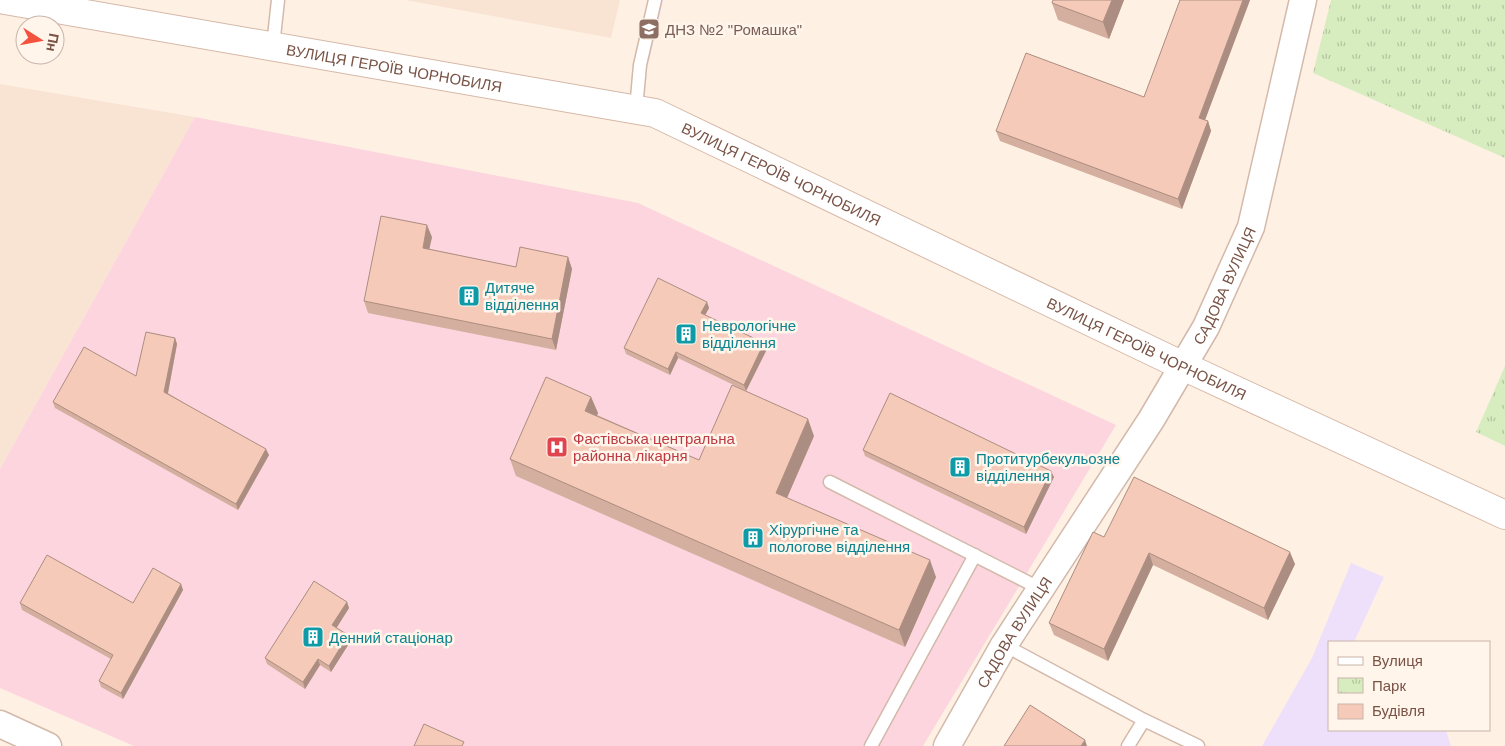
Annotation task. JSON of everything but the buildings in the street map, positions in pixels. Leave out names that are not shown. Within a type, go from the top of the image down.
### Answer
[{"type":"main road","name":"ВУЛИЦЯ ГЕРОЇВ ЧОРНОБИЛЯ","points":[[5,0],[655,112],[1183,366],[1505,515]]},
{"type":"street","name":"САДОВА ВУЛИЦЯ","points":[[947,746],[1004,645],[1151,420],[1206,327],[1251,227],[1303,0]]},
{"type":"street","points":[[0,724],[48,746]]},
{"type":"lane","points":[[273,46],[278,0]]},
{"type":"lane","points":[[636,109],[640,65],[655,0]]},
{"type":"lane","points":[[830,482],[1041,589]]},
{"type":"lane","points":[[871,746],[975,555]]},
{"type":"lane","points":[[1004,645],[1144,720],[1198,746]]},
{"type":"lane","points":[[1128,746],[1144,720]]},
{"type":"shaded area","points":[[405,0],[620,0],[611,38]]},
{"type":"shaded area","name":"ДНЗ №2 \"Ромашка\"","points":[[648,0],[663,0],[649,61],[635,58]]},
{"type":"shaded area","points":[[0,84],[195,117],[0,469]]},
{"type":"shaded area","name":"Фастівська центральна районна лікарня","points":[[195,117],[638,203],[1116,425],[923,746],[134,746],[0,688],[0,469]]},
{"type":"shaded area","points":[[1351,563],[1384,577],[1354,641],[1328,641],[1328,731],[1446,731],[1451,746],[1262,746],[1312,658]]},
{"type":"green space","points":[[1331,0],[1505,0],[1505,158],[1313,73]]},
{"type":"green space","points":[[1505,366],[1505,446],[1476,432]]},
{"type":"place","name":"ДНЗ №2 \"Ромашка\"","points":[[649,29]]},
{"type":"place","name":"Дитяче відділення","points":[[469,296]]},
{"type":"place","name":"Неврологічне відділення","points":[[686,334]]},
{"type":"place","name":"Фастівська центральна районна лікарня","points":[[557,447]]},
{"type":"place","name":"Протитурбекульозне відділення","points":[[960,467]]},
{"type":"place","name":"Хірургічне та пологове відділення","points":[[753,538]]},
{"type":"place","name":"Денний стаціонар","points":[[313,637]]}]
